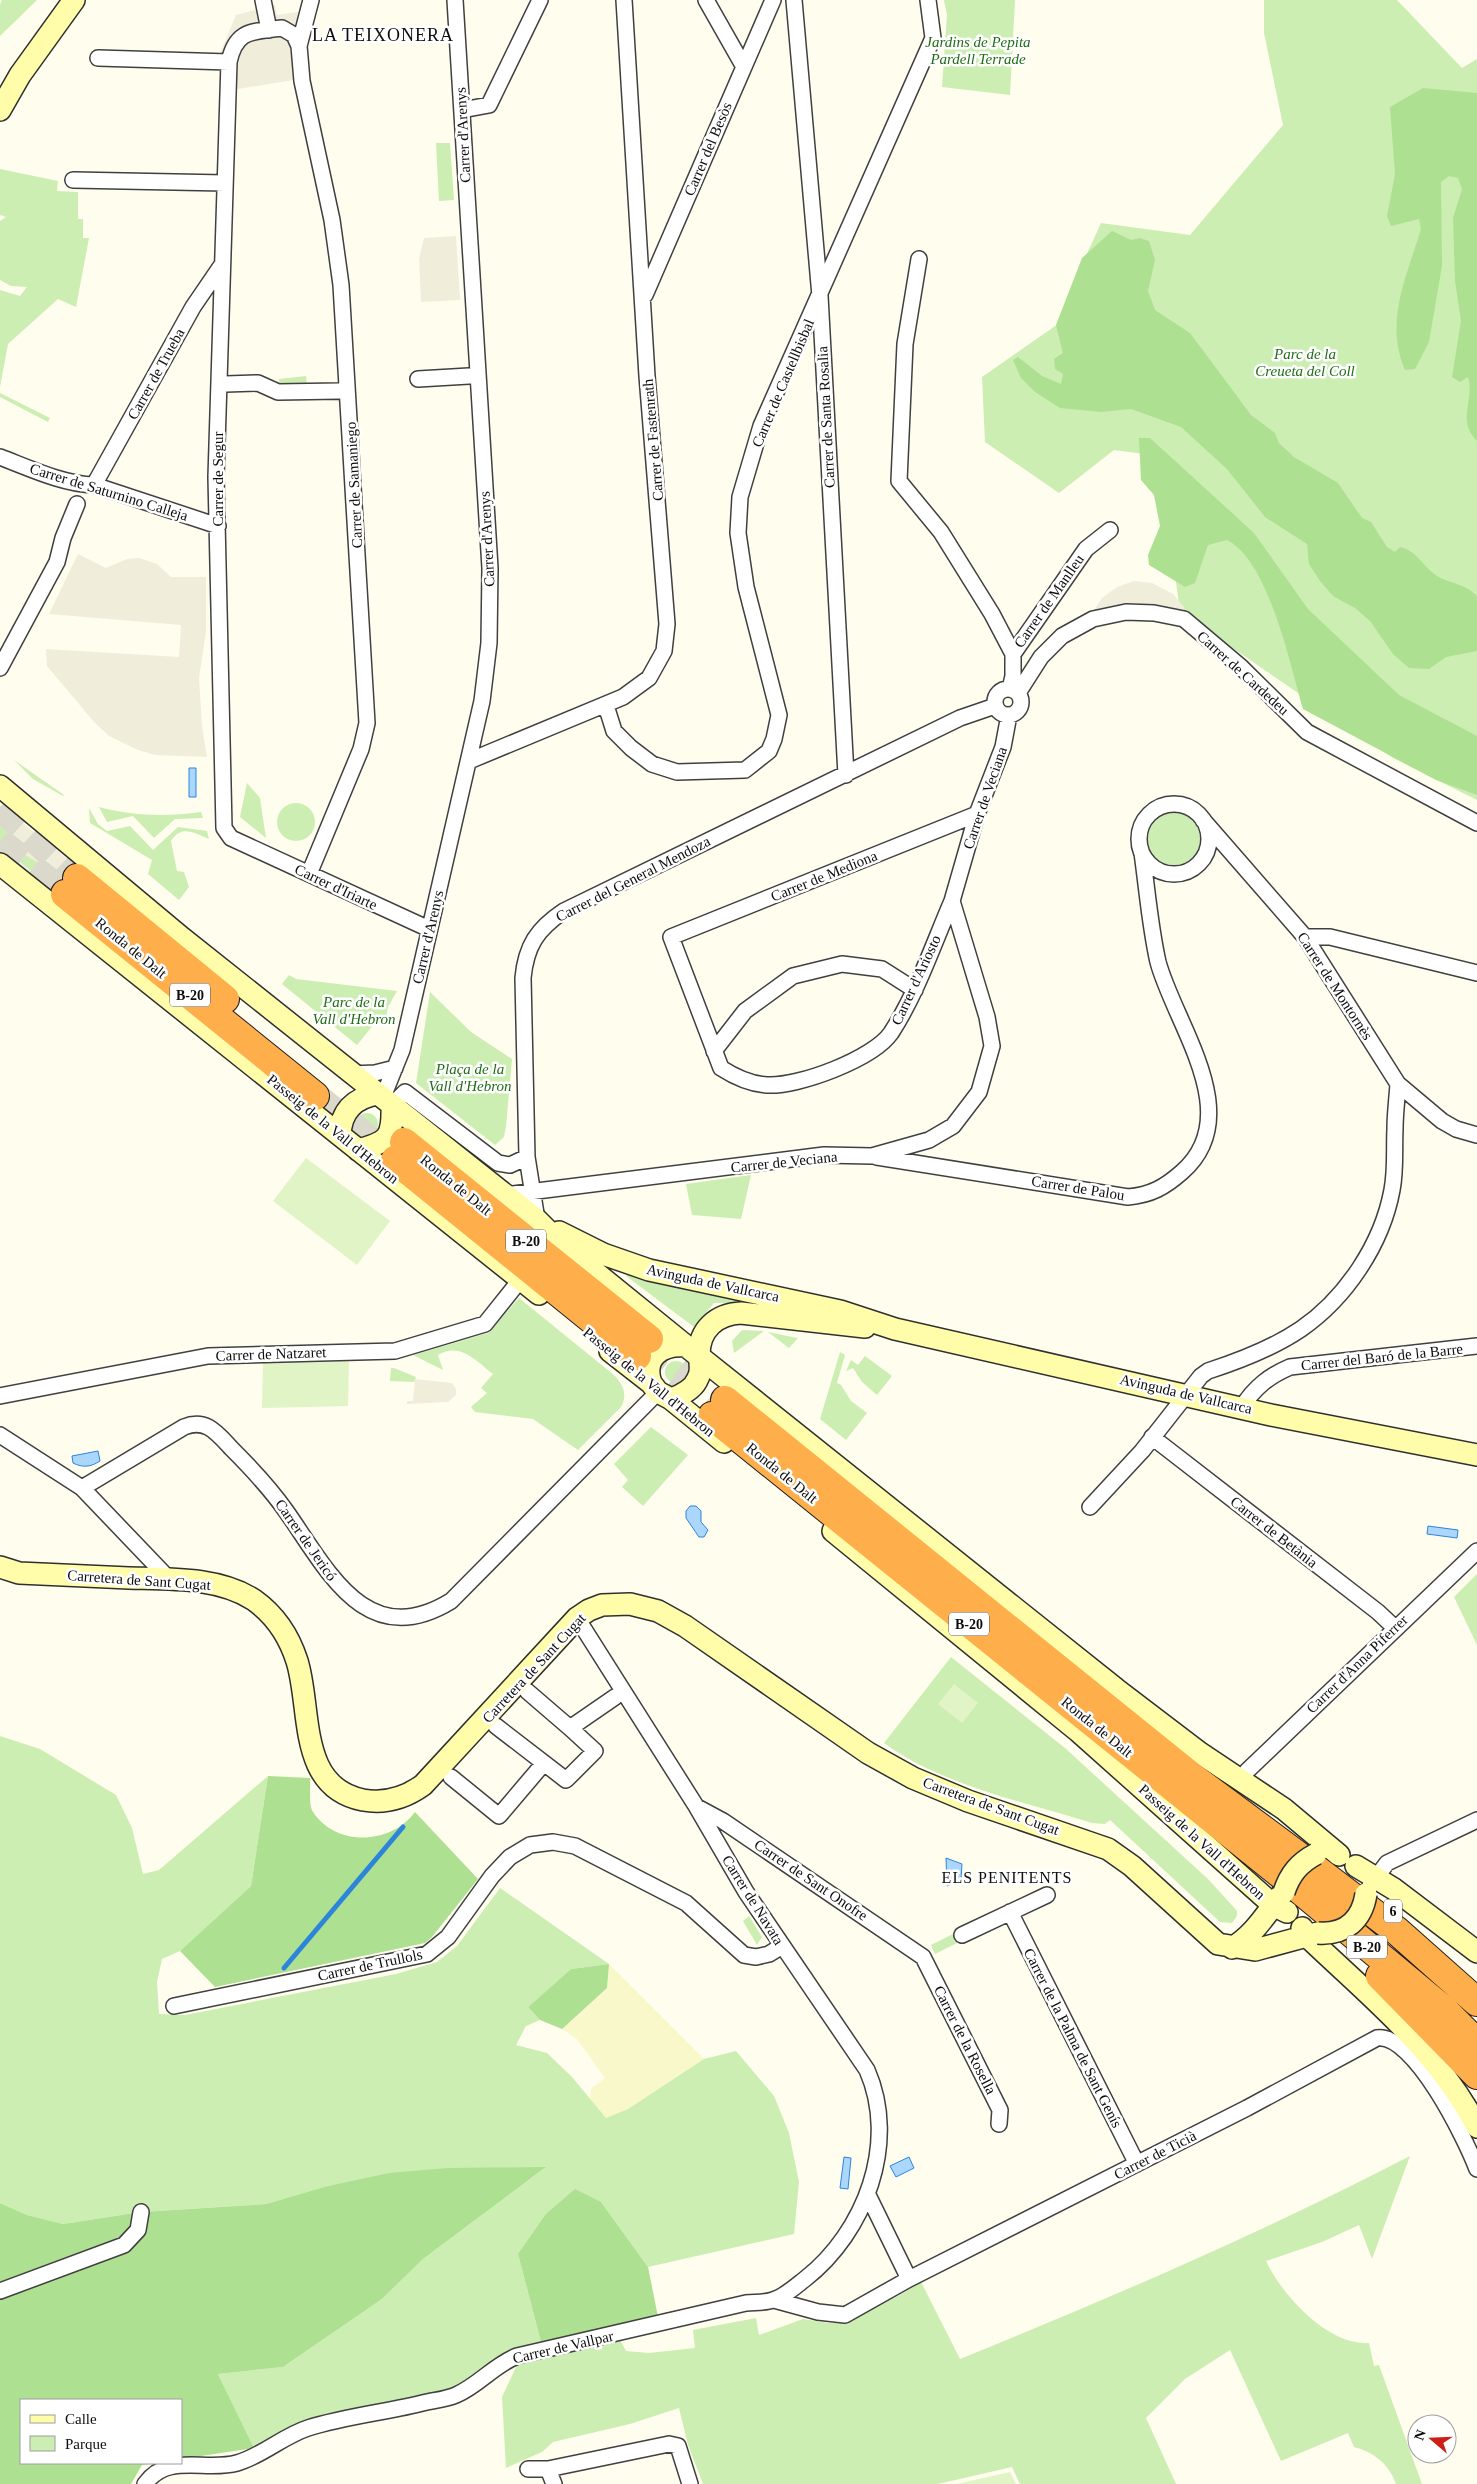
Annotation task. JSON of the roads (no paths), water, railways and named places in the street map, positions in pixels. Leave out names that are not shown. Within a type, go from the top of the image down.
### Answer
[{"type":"highway","name":"Ronda de Dalt","points":[[71,886],[320,1089]]},
{"type":"highway","name":"Ronda de Dalt","points":[[399,1151],[643,1348]]},
{"type":"highway","name":"Ronda de Dalt","points":[[1477,2002],[1308,1855],[1191,1776],[719,1408],[1296,1914],[1444,2010],[1477,2043]]},
{"type":"highway","name":"6","points":[[1308,1855],[1402,1916],[1477,1977]]},
{"type":"highway","points":[[1296,1914],[1421,2020],[1477,2075]]},
{"type":"street","points":[[2,102],[74,0]]},
{"type":"street","name":"Carrer de Samaniego","points":[[309,874],[361,749],[367,722],[341,284],[332,220],[303,88],[299,46],[311,0]]},
{"type":"street","name":"Carrer d'Arenys","points":[[389,1097],[395,1068],[402,1050],[469,761],[482,701],[489,643],[490,568],[455,0]]},
{"type":"street","points":[[462,110],[489,104],[540,0]]},
{"type":"street","name":"Carrer de Fastenrath","points":[[469,761],[623,697],[649,678],[664,651],[667,624],[643,298],[624,0]]},
{"type":"street","points":[[706,0],[744,67]]},
{"type":"street","name":"Carrer del Besòs","points":[[643,298],[773,0]]},
{"type":"street","name":"Carrer de Santa Rosalia","points":[[794,0],[820,296],[846,775]]},
{"type":"street","name":"Carrer de Castellbisbal","points":[[602,706],[608,712],[614,731],[631,748],[652,764],[677,772],[745,770],[769,751],[774,738],[778,716],[746,587],[738,533],[740,497],[761,426],[933,38],[928,0]]},
{"type":"street","points":[[264,2],[268,26]]},
{"type":"street","points":[[268,26],[305,18]]},
{"type":"street","points":[[268,26],[289,30],[299,46]]},
{"type":"street","name":"Carrer de Segur","points":[[244,844],[231,838],[224,828],[216,477],[221,266],[229,62],[233,45],[238,38],[268,26]]},
{"type":"street","points":[[98,58],[229,62]]},
{"type":"street","points":[[73,180],[224,183]]},
{"type":"street","points":[[919,259],[905,344],[899,481],[957,555],[1013,654],[1014,691],[1020,706],[1015,713],[1009,715],[999,711],[996,706],[997,695],[1002,690],[1014,691]]},
{"type":"street","name":"Carrer de Trueba","points":[[94,485],[193,307],[221,266]]},
{"type":"street","points":[[421,382],[469,376]]},
{"type":"street","points":[[226,384],[258,383],[278,392],[339,391]]},
{"type":"street","name":"Carrer de Saturnino Calleja","points":[[0,457],[43,473],[83,484],[94,485],[218,526]]},
{"type":"street","points":[[0,668],[58,562],[63,538],[77,504]]},
{"type":"street","name":"Carrer de Manlleu","points":[[1013,654],[1086,549],[1110,530]]},
{"type":"street","name":"Carrer de Cardedeu","points":[[1014,691],[1041,657],[1062,636],[1093,619],[1126,612],[1154,613],[1184,619],[1241,667],[1307,732],[1477,823]]},
{"type":"street","name":"Carrer del General Mendoza","points":[[537,1220],[527,1157],[524,965],[533,940],[547,922],[564,911],[960,718],[996,706]]},
{"type":"street","name":"Carrer de Veciana","points":[[505,1195],[824,1155],[872,1156],[929,1140],[953,1126],[979,1092],[987,1071],[992,1046],[987,1017],[952,902],[977,814],[1003,747],[1009,715]]},
{"type":"street","points":[[0,786],[182,938],[352,1074],[498,1163],[510,1166],[527,1157]]},
{"type":"street","points":[[1178,804],[1190,807],[1203,820],[1210,835],[1209,847],[1205,857],[1196,867],[1185,873],[1167,874],[1156,870],[1142,853],[1139,841],[1141,829],[1146,818],[1155,810],[1166,805],[1178,804]]},
{"type":"street","name":"Carrer de Mediona","points":[[671,937],[977,814]]},
{"type":"street","name":"Carrer de Montornès","points":[[1203,820],[1305,937],[1398,1084],[1442,1121],[1456,1129],[1477,1135]]},
{"type":"street","name":"Carrer d'Iriarte","points":[[244,844],[429,929]]},
{"type":"street","name":"Carrer de Palou","points":[[872,1156],[1128,1197],[1155,1192],[1188,1167],[1202,1147],[1210,1114],[1200,1066],[1158,962],[1142,853]]},
{"type":"street","name":"Passeig de la Vall d'Hebron","points":[[0,864],[660,1392],[1078,1731],[1296,1914],[1424,2049],[1453,2085],[1477,2127]]},
{"type":"street","name":"Carrer d'Ariosto","points":[[671,937],[721,1068],[739,1079],[767,1085],[794,1082],[829,1071],[864,1055],[890,1035],[915,990],[952,902]]},
{"type":"street","points":[[1305,937],[1330,937],[1477,973]]},
{"type":"street","points":[[714,1051],[745,1011],[793,976],[842,964],[882,969],[915,990]]},
{"type":"street","points":[[352,1074],[375,1073],[395,1068],[389,1097],[392,1128],[381,1144],[358,1150]]},
{"type":"street","points":[[1090,1507],[1208,1371],[1272,1346],[1301,1329],[1327,1308],[1359,1268],[1385,1216],[1392,1189],[1398,1084]]},
{"type":"street","points":[[340,1135],[343,1115],[355,1100],[389,1097],[537,1220],[564,1247],[1116,1689],[1200,1753],[1284,1809],[1348,1860],[1369,1886],[1477,1952]]},
{"type":"street","name":"Avinguda de Vallcarca","points":[[537,1220],[622,1262],[840,1311],[896,1329],[1340,1430],[1477,1455]]},
{"type":"street","name":"Carrer de Natzaret","points":[[0,1396],[208,1356],[395,1351],[485,1324],[520,1279]]},
{"type":"street","name":"Avinguda de Vallcarca","points":[[692,1351],[701,1340],[706,1329],[714,1321],[733,1314],[839,1326],[896,1329]]},
{"type":"street","points":[[672,1345],[692,1351],[699,1376],[694,1385],[690,1390],[660,1392],[648,1376],[650,1364],[655,1356],[663,1347],[672,1345]]},
{"type":"street","name":"Carrer del Baró de la Barre","points":[[1242,1407],[1252,1392],[1270,1376],[1290,1367],[1477,1346]]},
{"type":"street","name":"Carrer de Jericó","points":[[82,1488],[184,1427],[192,1424],[206,1425],[212,1428],[272,1492],[332,1578],[352,1599],[377,1613],[389,1616],[414,1616],[429,1612],[451,1601],[660,1392]]},
{"type":"street","points":[[0,1435],[82,1488],[169,1580]]},
{"type":"street","name":"Carrer de Betània","points":[[1152,1437],[1383,1616],[1394,1628]]},
{"type":"street","name":"Carrer d'Anna Piferrer","points":[[1242,1782],[1247,1770],[1477,1551]]},
{"type":"street","name":"Carretera de Sant Cugat","points":[[6,1572],[169,1580],[228,1588],[253,1599],[271,1615],[289,1640],[297,1662],[310,1741],[318,1767],[340,1790],[360,1799],[371,1801],[387,1801],[403,1797],[423,1785],[578,1618],[596,1607],[616,1603],[644,1606],[658,1611],[685,1626],[868,1753],[906,1774],[968,1800],[1108,1849],[1132,1866],[1218,1944],[1232,1948],[1255,1950],[1296,1914]]},
{"type":"street","name":"Carrer de Navata","points":[[578,1618],[696,1806],[746,1892],[861,2059],[873,2082],[880,2123],[868,2194]]},
{"type":"street","points":[[496,1726],[566,1780],[595,1751],[527,1691]]},
{"type":"street","points":[[570,1728],[615,1697]]},
{"type":"street","points":[[452,1777],[499,1816],[544,1763]]},
{"type":"street","name":"Carrer de Sant Onofre","points":[[696,1806],[723,1821],[923,1957]]},
{"type":"street","points":[[1232,1948],[1245,1940],[1255,1930],[1296,1914],[1338,1933],[1350,1926],[1362,1910],[1369,1886],[1387,1863],[1477,1820]]},
{"type":"street","name":"Carrer de Trullols","points":[[174,2006],[427,1954],[448,1937],[501,1865],[520,1850],[541,1843],[553,1842],[575,1846],[686,1903],[744,1955],[756,1957],[769,1954],[782,1946]]},
{"type":"street","points":[[1296,1914],[1288,1880],[1308,1855],[1326,1852],[1348,1860]]},
{"type":"street","points":[[962,1935],[1047,1894]]},
{"type":"street","name":"Carrer de la Palma de Sant Genís","points":[[1010,1912],[1137,2164]]},
{"type":"street","name":"Carrer de la Rosella","points":[[923,1957],[1000,2110],[999,2124]]},
{"type":"street","name":"Carrer de Ticià","points":[[774,2300],[818,2312],[845,2315],[909,2279],[1137,2164],[1377,2038],[1397,2043],[1440,2095],[1462,2134],[1477,2169]]},
{"type":"street","points":[[868,2194],[909,2279]]},
{"type":"street","name":"Carrer de Vallpar","points":[[146,2484],[156,2472],[174,2464],[217,2466],[233,2464],[249,2458],[308,2428],[451,2397],[473,2385],[502,2362],[517,2356],[746,2303],[774,2300],[800,2282],[826,2259],[849,2231],[868,2194]]},
{"type":"street","points":[[0,2291],[124,2245],[138,2230],[141,2212]]},
{"type":"street","points":[[528,2469],[548,2468],[670,2444],[678,2446],[690,2484]]},
{"type":"street","points":[[548,2468],[554,2484]]},
{"type":"water","points":[[189,768],[196,768],[196,797],[189,797]]},
{"type":"water","points":[[98,1451],[100,1461],[97,1463],[84,1466],[73,1463],[72,1456]]},
{"type":"water","points":[[690,1506],[696,1506],[701,1511],[701,1522],[708,1530],[704,1537],[699,1537],[686,1518],[686,1511]]},
{"type":"water","points":[[1428,1526],[1458,1530],[1457,1538],[1427,1534]]},
{"type":"water","points":[[946,1858],[962,1864],[961,1880],[947,1886]]},
{"type":"water","points":[[844,2157],[851,2158],[848,2189],[840,2188]]},
{"type":"water","points":[[909,2157],[914,2168],[896,2177],[890,2166]]},
{"type":"waterway","points":[[284,1968],[403,1827]]},
{"type":"tunnel","points":[[0,807],[77,878]]},
{"type":"tunnel","points":[[0,842],[65,894]]},
{"type":"tunnel","points":[[315,1096],[395,1160]]},
{"type":"tunnel","points":[[649,1339],[725,1400]]},
{"type":"tunnel","points":[[637,1356],[712,1416]]},
{"type":"district","name":"LA TEIXONERA","points":[[383,35]]},
{"type":"district","name":"ELS PENITENTS","points":[[1007,1877]]},
{"type":"park label","name":"Jardins de Pepita Pardell Terrade","points":[[978,50]]},
{"type":"park label","name":"Parc de la Creueta del Coll","points":[[1305,362]]},
{"type":"park label","name":"Parc de la Vall d'Hebron","points":[[354,1010]]},
{"type":"park label","name":"Plaça de la Vall d'Hebron","points":[[470,1078]]}]
